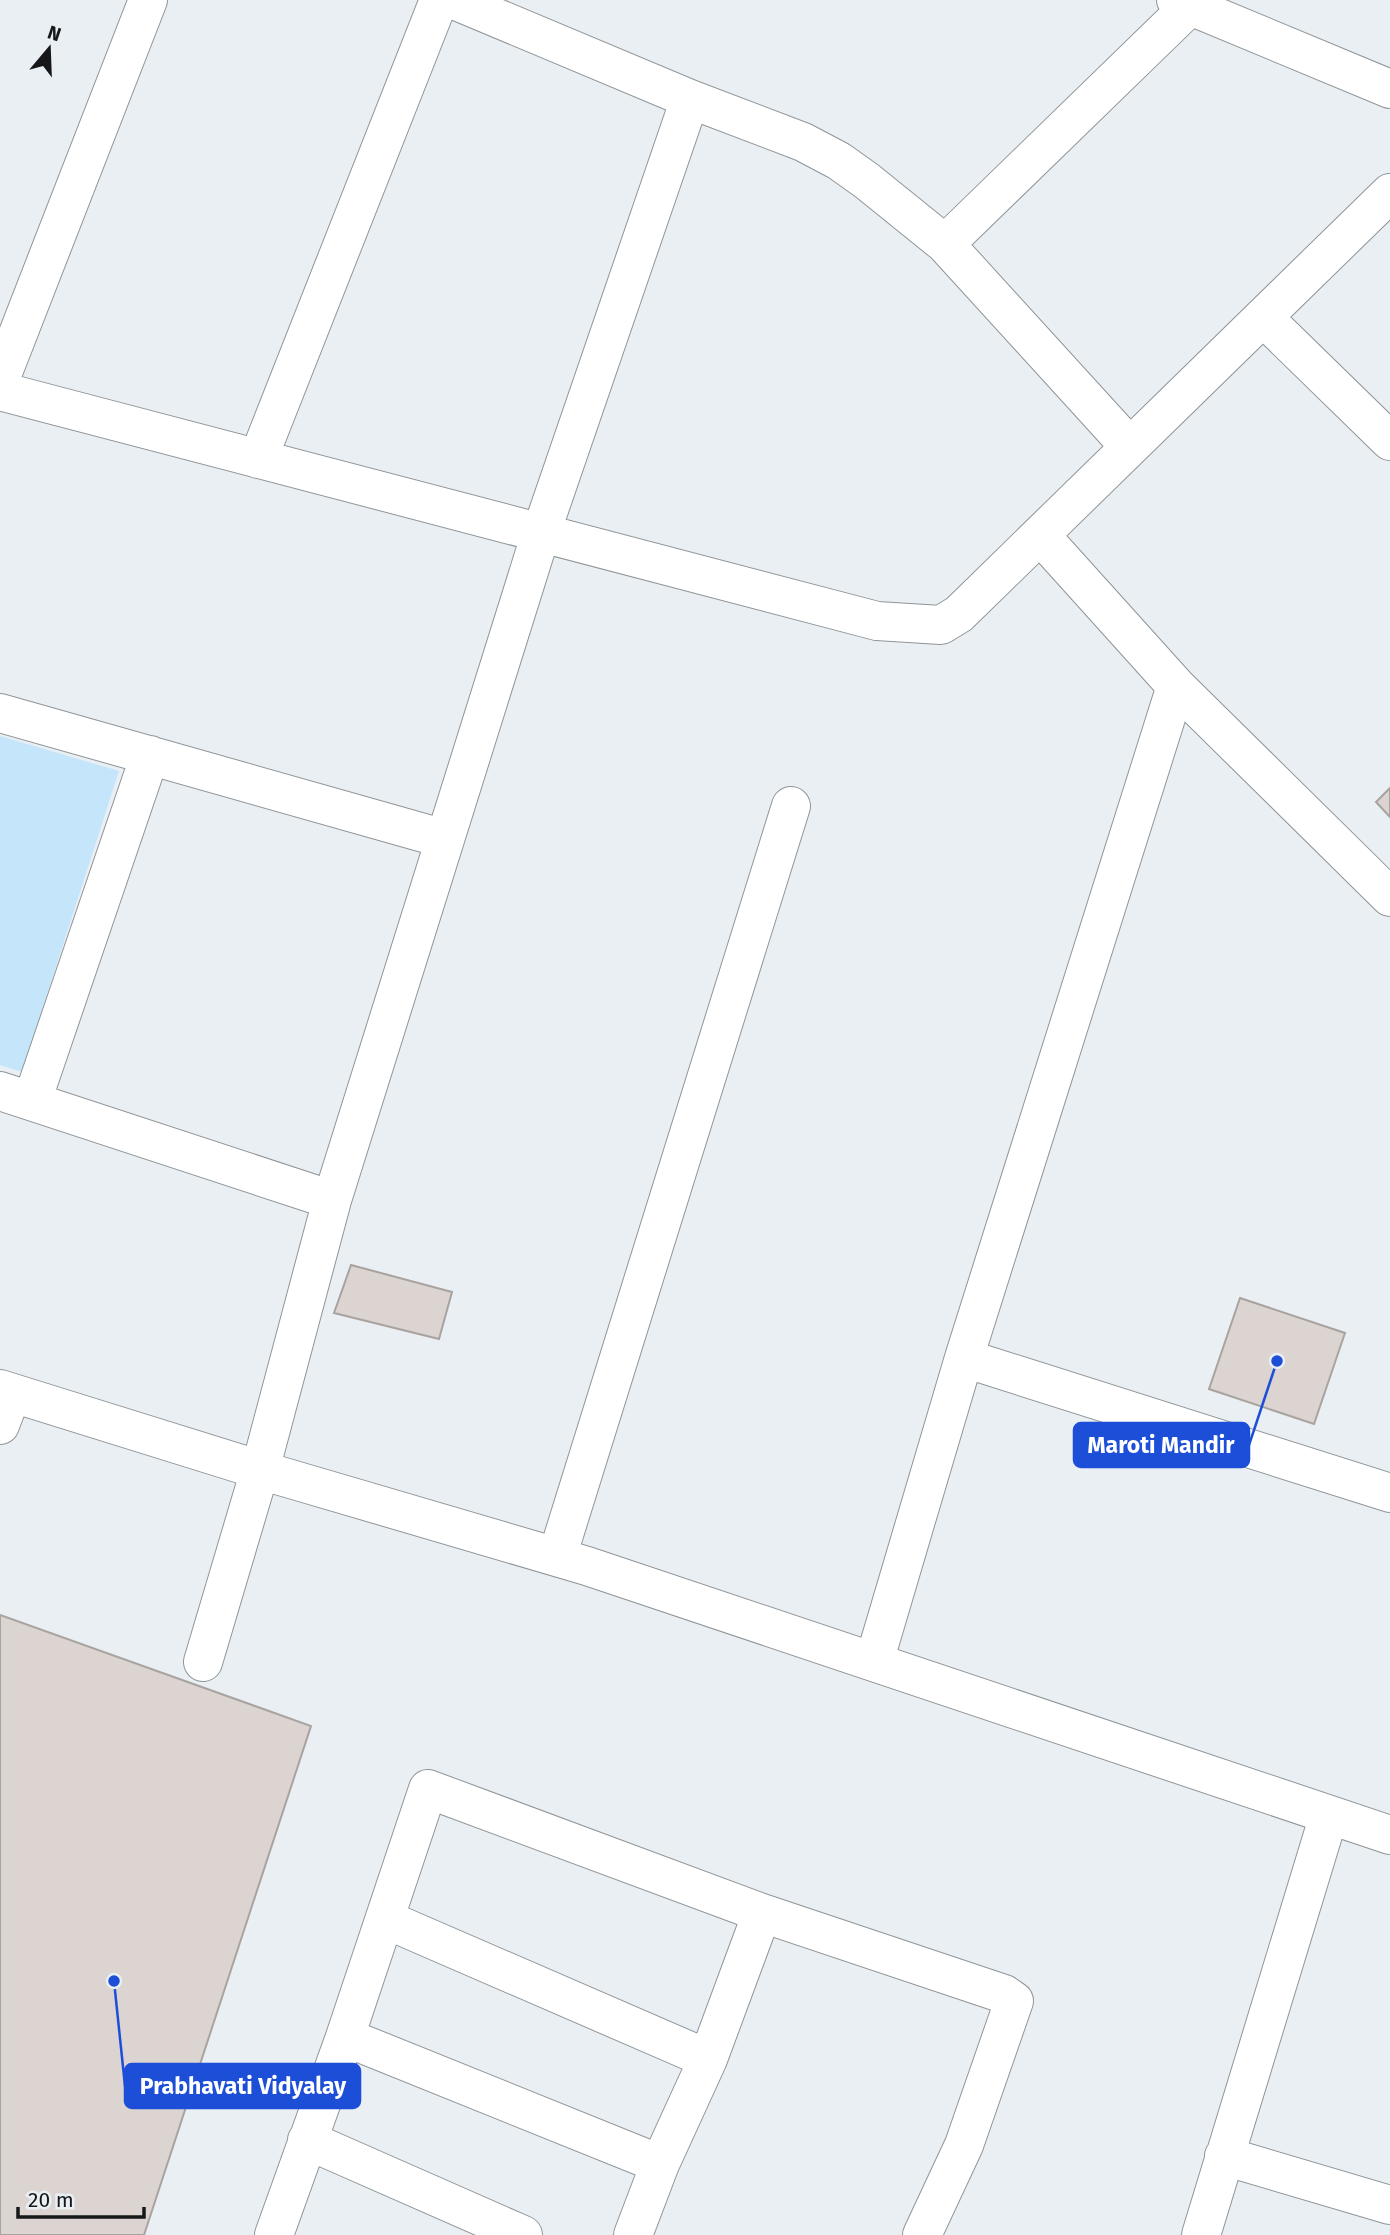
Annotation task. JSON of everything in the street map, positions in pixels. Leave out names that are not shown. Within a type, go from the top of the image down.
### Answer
[{"type":"street","points":[[0,380],[148,0]]},
{"type":"street","points":[[258,459],[439,0]]},
{"type":"street","points":[[454,0],[690,99],[803,142],[839,161],[945,244],[1130,447]]},
{"type":"street","points":[[945,244],[1183,3],[1390,89]]},
{"type":"street","points":[[202,1662],[260,1470],[332,1200],[541,533],[690,99]]},
{"type":"street","points":[[0,391],[877,621],[921,626],[941,625],[959,614],[1390,193]]},
{"type":"street","points":[[1263,317],[1390,441]]},
{"type":"street","points":[[1040,535],[1176,686],[1390,897]]},
{"type":"street","points":[[874,1662],[964,1358],[1176,686]]},
{"type":"street","points":[[0,713],[445,839]]},
{"type":"street","points":[[150,755],[16,1096],[332,1200]]},
{"type":"street","points":[[557,1557],[791,806]]},
{"type":"street","points":[[964,1358],[1390,1493]]},
{"type":"street","points":[[4,1403],[260,1470],[557,1557],[1390,1835]]},
{"type":"street","points":[[274,2235],[345,2036],[428,1789],[762,1913],[1004,1994],[1014,2001],[964,2145],[922,2235]]},
{"type":"street","points":[[1200,2235],[1329,1815]]},
{"type":"street","points":[[633,2235],[660,2164],[708,2059],[762,1913]]},
{"type":"street","points":[[385,1919],[708,2059]]},
{"type":"street","points":[[345,2036],[660,2164]]},
{"type":"street","points":[[307,2140],[523,2235]]},
{"type":"street","points":[[1224,2156],[1390,2205]]},
{"type":"shaded area","points":[[0,736],[119,771],[22,1072],[0,1065]]},
{"type":"building","points":[[1390,788],[1390,817],[1376,802]]},
{"type":"building","points":[[351,1265],[452,1292],[439,1339],[334,1313]]},
{"type":"building","points":[[1240,1298],[1345,1333],[1314,1424],[1209,1389]]},
{"type":"building","points":[[0,1615],[311,1726],[144,2235],[0,2235]]},
{"type":"place","name":"Maroti Mandir","points":[[1277,1361]]},
{"type":"place","name":"Prabhavati Vidyalay","points":[[114,1981]]}]
